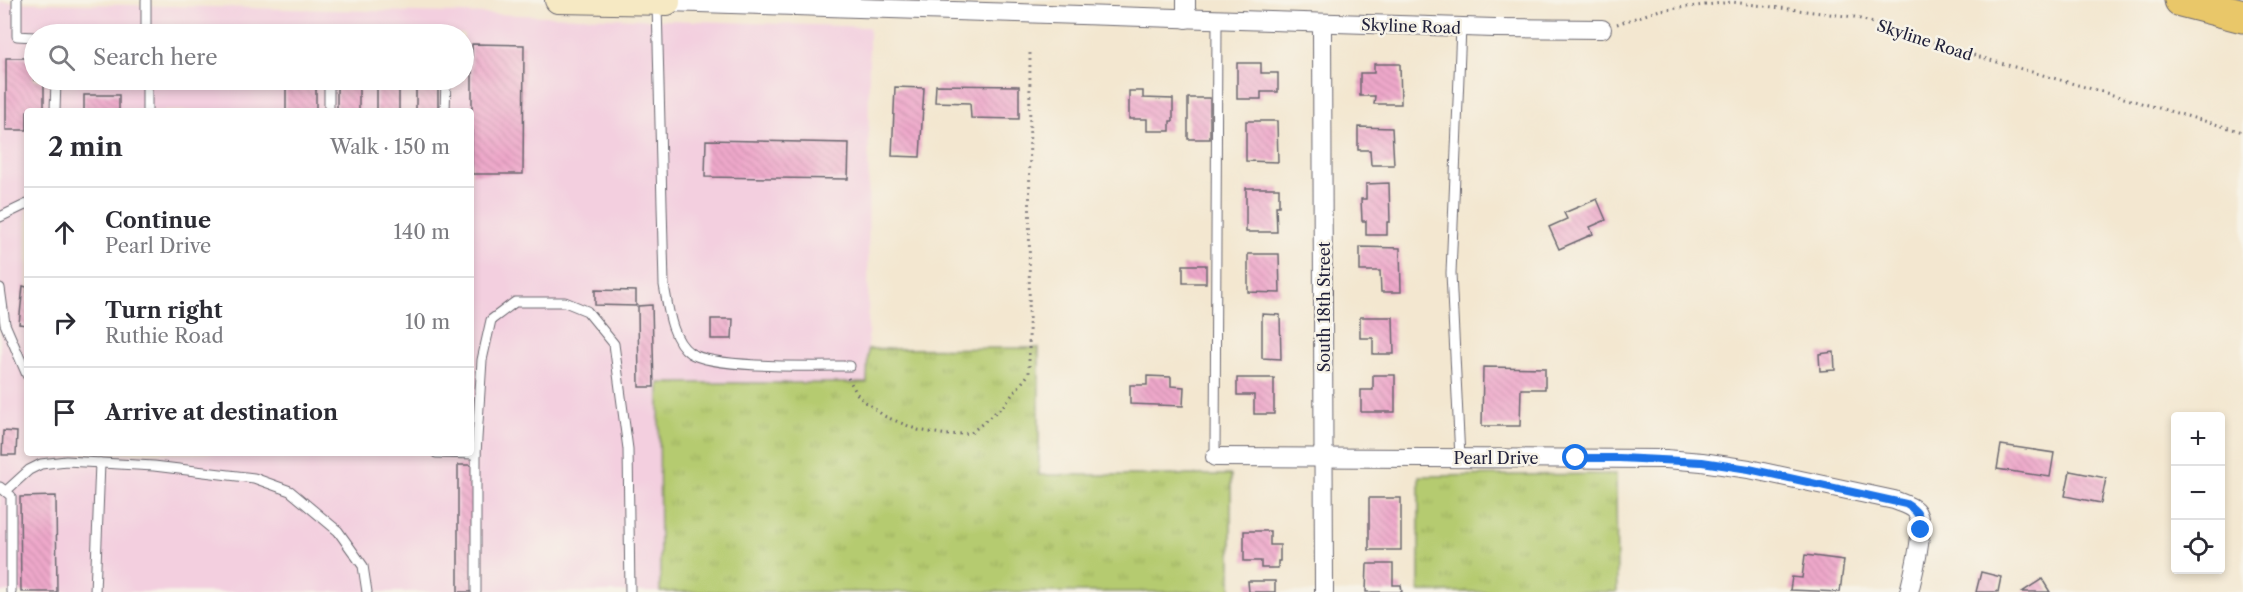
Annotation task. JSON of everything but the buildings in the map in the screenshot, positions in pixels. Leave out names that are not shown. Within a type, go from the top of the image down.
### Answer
[{"type":"highway","points":[[2181,0],[2243,16]]},
{"type":"main road","name":"Skyline Road","points":[[558,0],[664,1]]},
{"type":"street","points":[[1186,0],[1186,20]]},
{"type":"street","name":"Skyline Road","points":[[664,1],[946,5],[1186,20],[1602,29]]},
{"type":"street","name":"South 18th Street","points":[[1322,23],[1324,592]]},
{"type":"street","name":"Pearl Drive","points":[[1215,458],[1619,458],[1702,462],[1749,469],[1894,500],[1915,509],[1921,518],[1921,530],[1909,592]]},
{"type":"lane","points":[[17,0],[17,36],[24,36]]},
{"type":"lane","points":[[146,0],[146,24]]},
{"type":"lane","points":[[664,1],[664,285],[672,329],[688,352],[704,359],[770,366],[845,366]]},
{"type":"lane","points":[[1215,458],[1218,20]]},
{"type":"lane","points":[[1460,458],[1451,273],[1461,27]]},
{"type":"lane","points":[[55,108],[56,90]]},
{"type":"lane","points":[[147,90],[147,108]]},
{"type":"lane","points":[[329,90],[329,108]]},
{"type":"lane","points":[[445,108],[446,90]]},
{"type":"lane","points":[[0,217],[24,205]]},
{"type":"lane","points":[[0,288],[5,324],[24,368]]},
{"type":"lane","points":[[476,592],[476,454],[482,360],[491,320],[515,302],[565,302],[587,311],[614,344],[628,449],[630,592]]},
{"type":"lane","points":[[41,456],[41,464]]},
{"type":"lane","points":[[11,592],[11,496],[3,489],[41,464],[66,461],[153,466],[254,478],[290,491],[338,531],[363,566],[367,592]]},
{"type":"lane","points":[[95,592],[100,463]]},
{"type":"path","name":"Skyline Road","points":[[1602,29],[1660,10],[1732,2],[1854,17],[1983,58],[2243,132]]},
{"type":"path","points":[[845,366],[859,397],[884,416],[918,430],[947,435],[971,433],[1003,406],[1029,374],[1030,50]]},
{"type":"shaded area","points":[[0,2],[460,13],[869,27],[868,383],[659,383],[660,592],[0,592]]},
{"type":"green space","points":[[1039,348],[1039,475],[1231,475],[1231,592],[660,592],[659,383],[867,383],[868,349]]},
{"type":"green space","points":[[1616,474],[1617,592],[1419,592],[1419,476]]},
{"type":"route","points":[[1576,458],[1666,459],[1749,469],[1906,504],[1915,509],[1921,518],[1921,530]]}]
